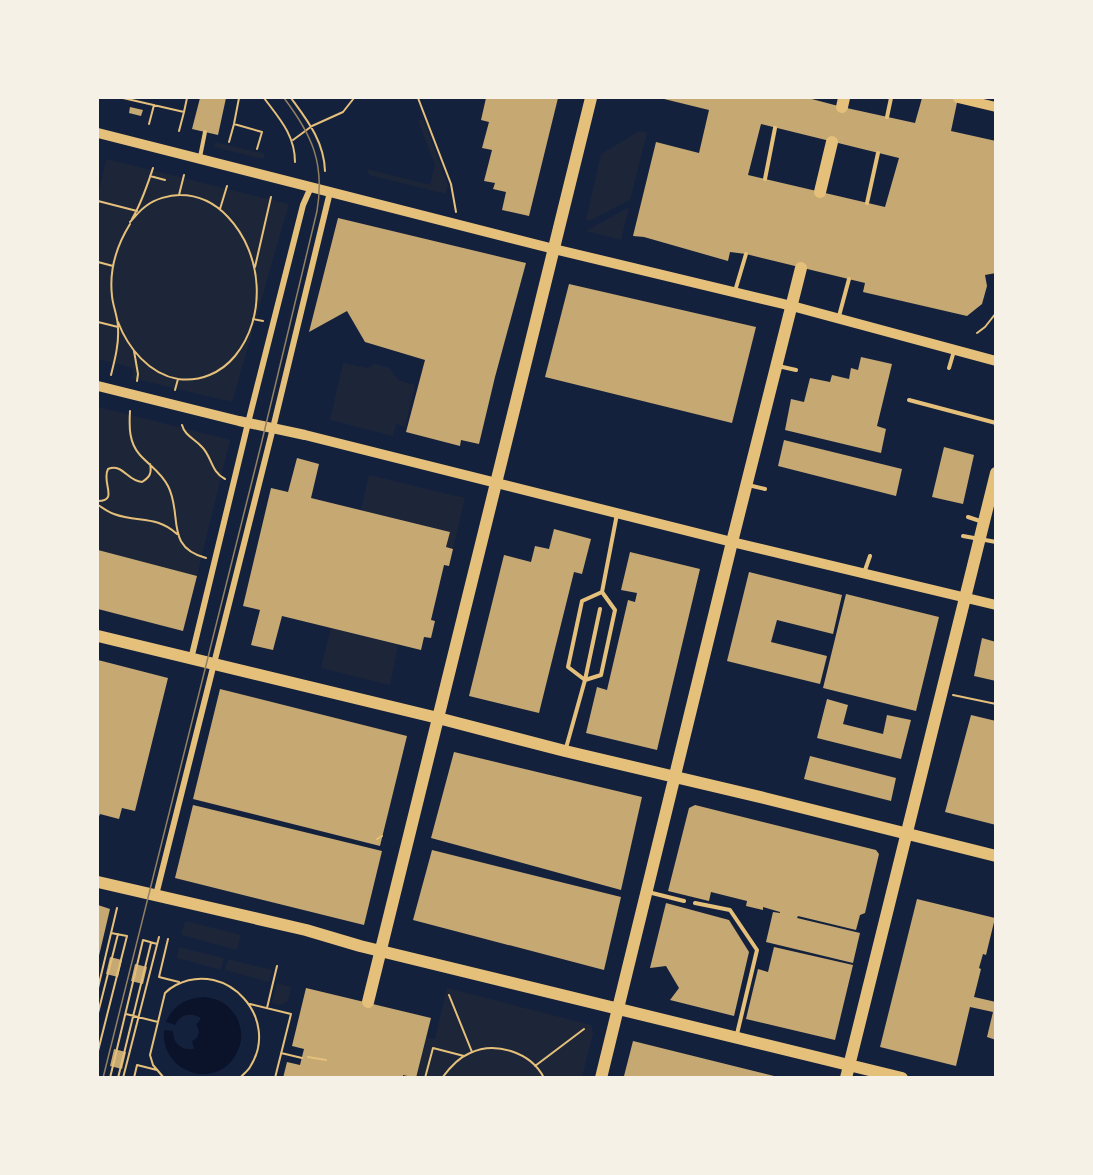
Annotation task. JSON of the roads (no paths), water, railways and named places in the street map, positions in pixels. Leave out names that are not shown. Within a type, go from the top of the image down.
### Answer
[{"type":"main road","points":[[368,1002],[591,98]]},
{"type":"main road","points":[[820,192],[832,142]]},
{"type":"main road","points":[[601,1077],[801,268]]},
{"type":"main road","points":[[848,1072],[996,473]]},
{"type":"main road","points":[[98,636],[996,855]]},
{"type":"main road","points":[[98,882],[306,930],[380,951],[737,1038],[848,1072],[902,1077]]},
{"type":"street","points":[[958,98],[996,107]]},
{"type":"street","points":[[98,132],[554,249],[792,306],[996,361]]},
{"type":"street","points":[[191,659],[303,206],[311,186]]},
{"type":"street","points":[[156,896],[330,191]]},
{"type":"street","points":[[98,386],[996,605]]},
{"type":"lane","points":[[886,117],[891,98]]},
{"type":"lane","points":[[765,179],[775,128]]},
{"type":"lane","points":[[200,158],[205,132]]},
{"type":"lane","points":[[867,203],[878,153]]},
{"type":"lane","points":[[735,293],[746,254]]},
{"type":"lane","points":[[839,319],[849,279]]},
{"type":"lane","points":[[949,368],[954,350]]},
{"type":"lane","points":[[777,365],[796,370]]},
{"type":"lane","points":[[909,400],[996,423]]},
{"type":"lane","points":[[747,484],[765,489]]},
{"type":"lane","points":[[585,680],[601,675],[615,610],[602,592],[618,513]]},
{"type":"lane","points":[[968,517],[984,522]]},
{"type":"lane","points":[[963,536],[996,542]]},
{"type":"lane","points":[[864,573],[870,556]]},
{"type":"lane","points":[[585,680],[568,667],[582,601],[602,592]]},
{"type":"lane","points":[[565,751],[585,680],[600,609]]},
{"type":"lane","points":[[647,892],[684,900]]},
{"type":"lane","points":[[695,903],[730,910],[757,950],[737,1038]]},
{"type":"tram line","points":[[103,1078],[317,211],[319,178],[314,150],[309,137],[284,98]]}]
